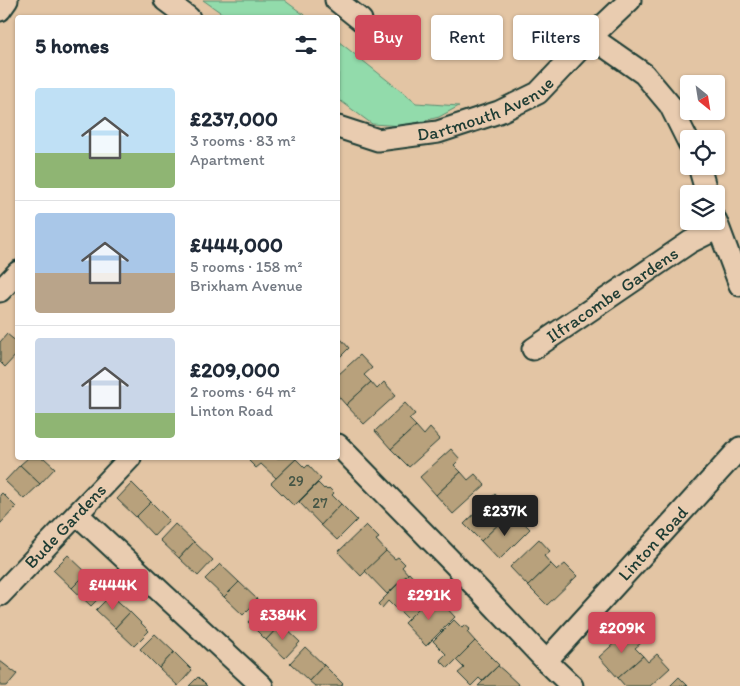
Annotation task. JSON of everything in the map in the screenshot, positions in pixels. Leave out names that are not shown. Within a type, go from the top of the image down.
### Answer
[{"type":"street","points":[[0,10],[8,0]]},
{"type":"street","points":[[165,0],[184,15]]},
{"type":"street","name":"Dartmouth Avenue","points":[[599,30],[630,0]]},
{"type":"street","points":[[342,2],[356,15]]},
{"type":"street","points":[[599,42],[644,74],[670,105],[682,130]]},
{"type":"street","name":"Dartmouth Avenue","points":[[340,128],[378,140],[438,132],[499,112],[538,93],[570,60]]},
{"type":"street","name":"Ilfracombe Gardens","points":[[533,349],[708,230]]},
{"type":"street","points":[[719,230],[740,285]]},
{"type":"street","points":[[0,291],[15,275]]},
{"type":"street","points":[[340,447],[572,686]]},
{"type":"street","name":"Linton Road","points":[[546,661],[740,448]]},
{"type":"street","name":"Bude Gardens","points":[[0,595],[128,460]]},
{"type":"street","points":[[76,514],[262,686]]},
{"type":"green space","points":[[203,0],[284,0],[304,15],[224,15]]},
{"type":"green space","points":[[340,43],[355,55],[355,60],[362,60],[416,103],[459,106],[439,117],[404,126],[372,124],[340,100]]},
{"type":"building","points":[[7,334],[15,341],[15,356],[5,367],[0,362],[0,342]]},
{"type":"building","points":[[340,340],[349,348],[340,357]]},
{"type":"building","points":[[360,355],[372,368],[364,375],[371,382],[346,405],[340,398],[340,373]]},
{"type":"building","points":[[371,382],[377,389],[384,382],[396,395],[364,424],[346,405]]},
{"type":"building","points":[[405,403],[415,414],[409,419],[416,426],[391,449],[375,431]]},
{"type":"building","points":[[416,426],[424,435],[430,428],[440,439],[409,467],[391,449]]},
{"type":"building","points":[[451,449],[460,459],[454,465],[461,472],[436,495],[420,477]]},
{"type":"building","points":[[26,460],[46,460],[55,468],[40,484],[20,465]]},
{"type":"building","points":[[295,460],[276,478],[261,464],[256,468],[249,461]]},
{"type":"building","points":[[295,460],[305,468],[308,465],[321,479],[294,506],[271,483]]},
{"type":"building","points":[[20,465],[40,484],[24,499],[5,481]]},
{"type":"building","points":[[461,472],[468,480],[475,474],[485,485],[453,514],[436,495]]},
{"type":"building","points":[[132,483],[151,502],[136,517],[117,499]]},
{"type":"building","points":[[318,483],[324,489],[327,490],[329,488],[334,493],[332,495],[341,504],[321,525],[299,502]]},
{"type":"building","points":[[2,493],[16,507],[0,524],[0,495]]},
{"type":"building","points":[[495,494],[506,505],[499,512],[505,518],[481,541],[464,524]]},
{"type":"building","points":[[151,502],[169,520],[154,536],[136,517]]},
{"type":"building","points":[[341,504],[357,520],[337,540],[321,525]]},
{"type":"building","points":[[505,518],[512,525],[519,518],[530,529],[499,560],[481,541]]},
{"type":"building","points":[[175,524],[194,542],[179,558],[160,540]]},
{"type":"building","points":[[366,525],[379,538],[376,540],[386,551],[361,576],[338,552]]},
{"type":"building","points":[[539,539],[550,551],[544,556],[551,564],[528,586],[510,567]]},
{"type":"building","points":[[194,542],[213,560],[198,576],[179,558]]},
{"type":"building","points":[[386,551],[395,559],[398,557],[405,564],[402,567],[408,574],[387,594],[365,571]]},
{"type":"building","points":[[68,555],[87,573],[72,588],[53,570]]},
{"type":"building","points":[[220,564],[239,582],[224,597],[205,579]]},
{"type":"building","points":[[551,564],[557,570],[565,564],[577,576],[547,605],[528,586]]},
{"type":"building","points":[[87,573],[106,591],[91,606],[72,588]]},
{"type":"building","points":[[409,573],[416,581],[419,579],[424,584],[422,587],[431,596],[408,619],[388,601],[382,608],[378,604]]},
{"type":"building","points":[[239,582],[258,600],[243,615],[224,597]]},
{"type":"building","points":[[111,595],[130,612],[115,628],[96,610]]},
{"type":"building","points":[[431,596],[440,605],[442,603],[455,617],[426,646],[404,623]]},
{"type":"building","points":[[262,606],[281,624],[266,640],[248,622]]},
{"type":"building","points":[[130,612],[149,631],[134,646],[115,628]]},
{"type":"building","points":[[454,620],[462,628],[465,625],[470,629],[467,632],[475,641],[448,668],[440,660],[446,654],[433,641]]},
{"type":"building","points":[[281,624],[300,642],[285,658],[266,640]]},
{"type":"building","points":[[629,630],[641,643],[635,648],[643,656],[618,678],[599,657]]},
{"type":"building","points":[[155,634],[174,652],[159,668],[140,649]]},
{"type":"building","points":[[475,641],[499,665],[482,681],[479,678],[471,686],[458,673],[464,668],[456,660]]},
{"type":"building","points":[[305,647],[324,665],[309,681],[290,663]]},
{"type":"building","points":[[174,652],[192,670],[178,686],[159,668]]},
{"type":"building","points":[[657,654],[670,668],[650,686],[625,686],[618,678],[643,656],[648,662]]},
{"type":"building","points":[[0,661],[17,674],[7,686],[0,686]]},
{"type":"building","points":[[324,665],[343,684],[341,686],[315,686],[309,681]]},
{"type":"building","points":[[498,666],[504,671],[520,686],[478,686]]},
{"type":"building","points":[[198,677],[207,686],[189,686]]},
{"type":"building","points":[[679,677],[688,686],[670,686]]}]
